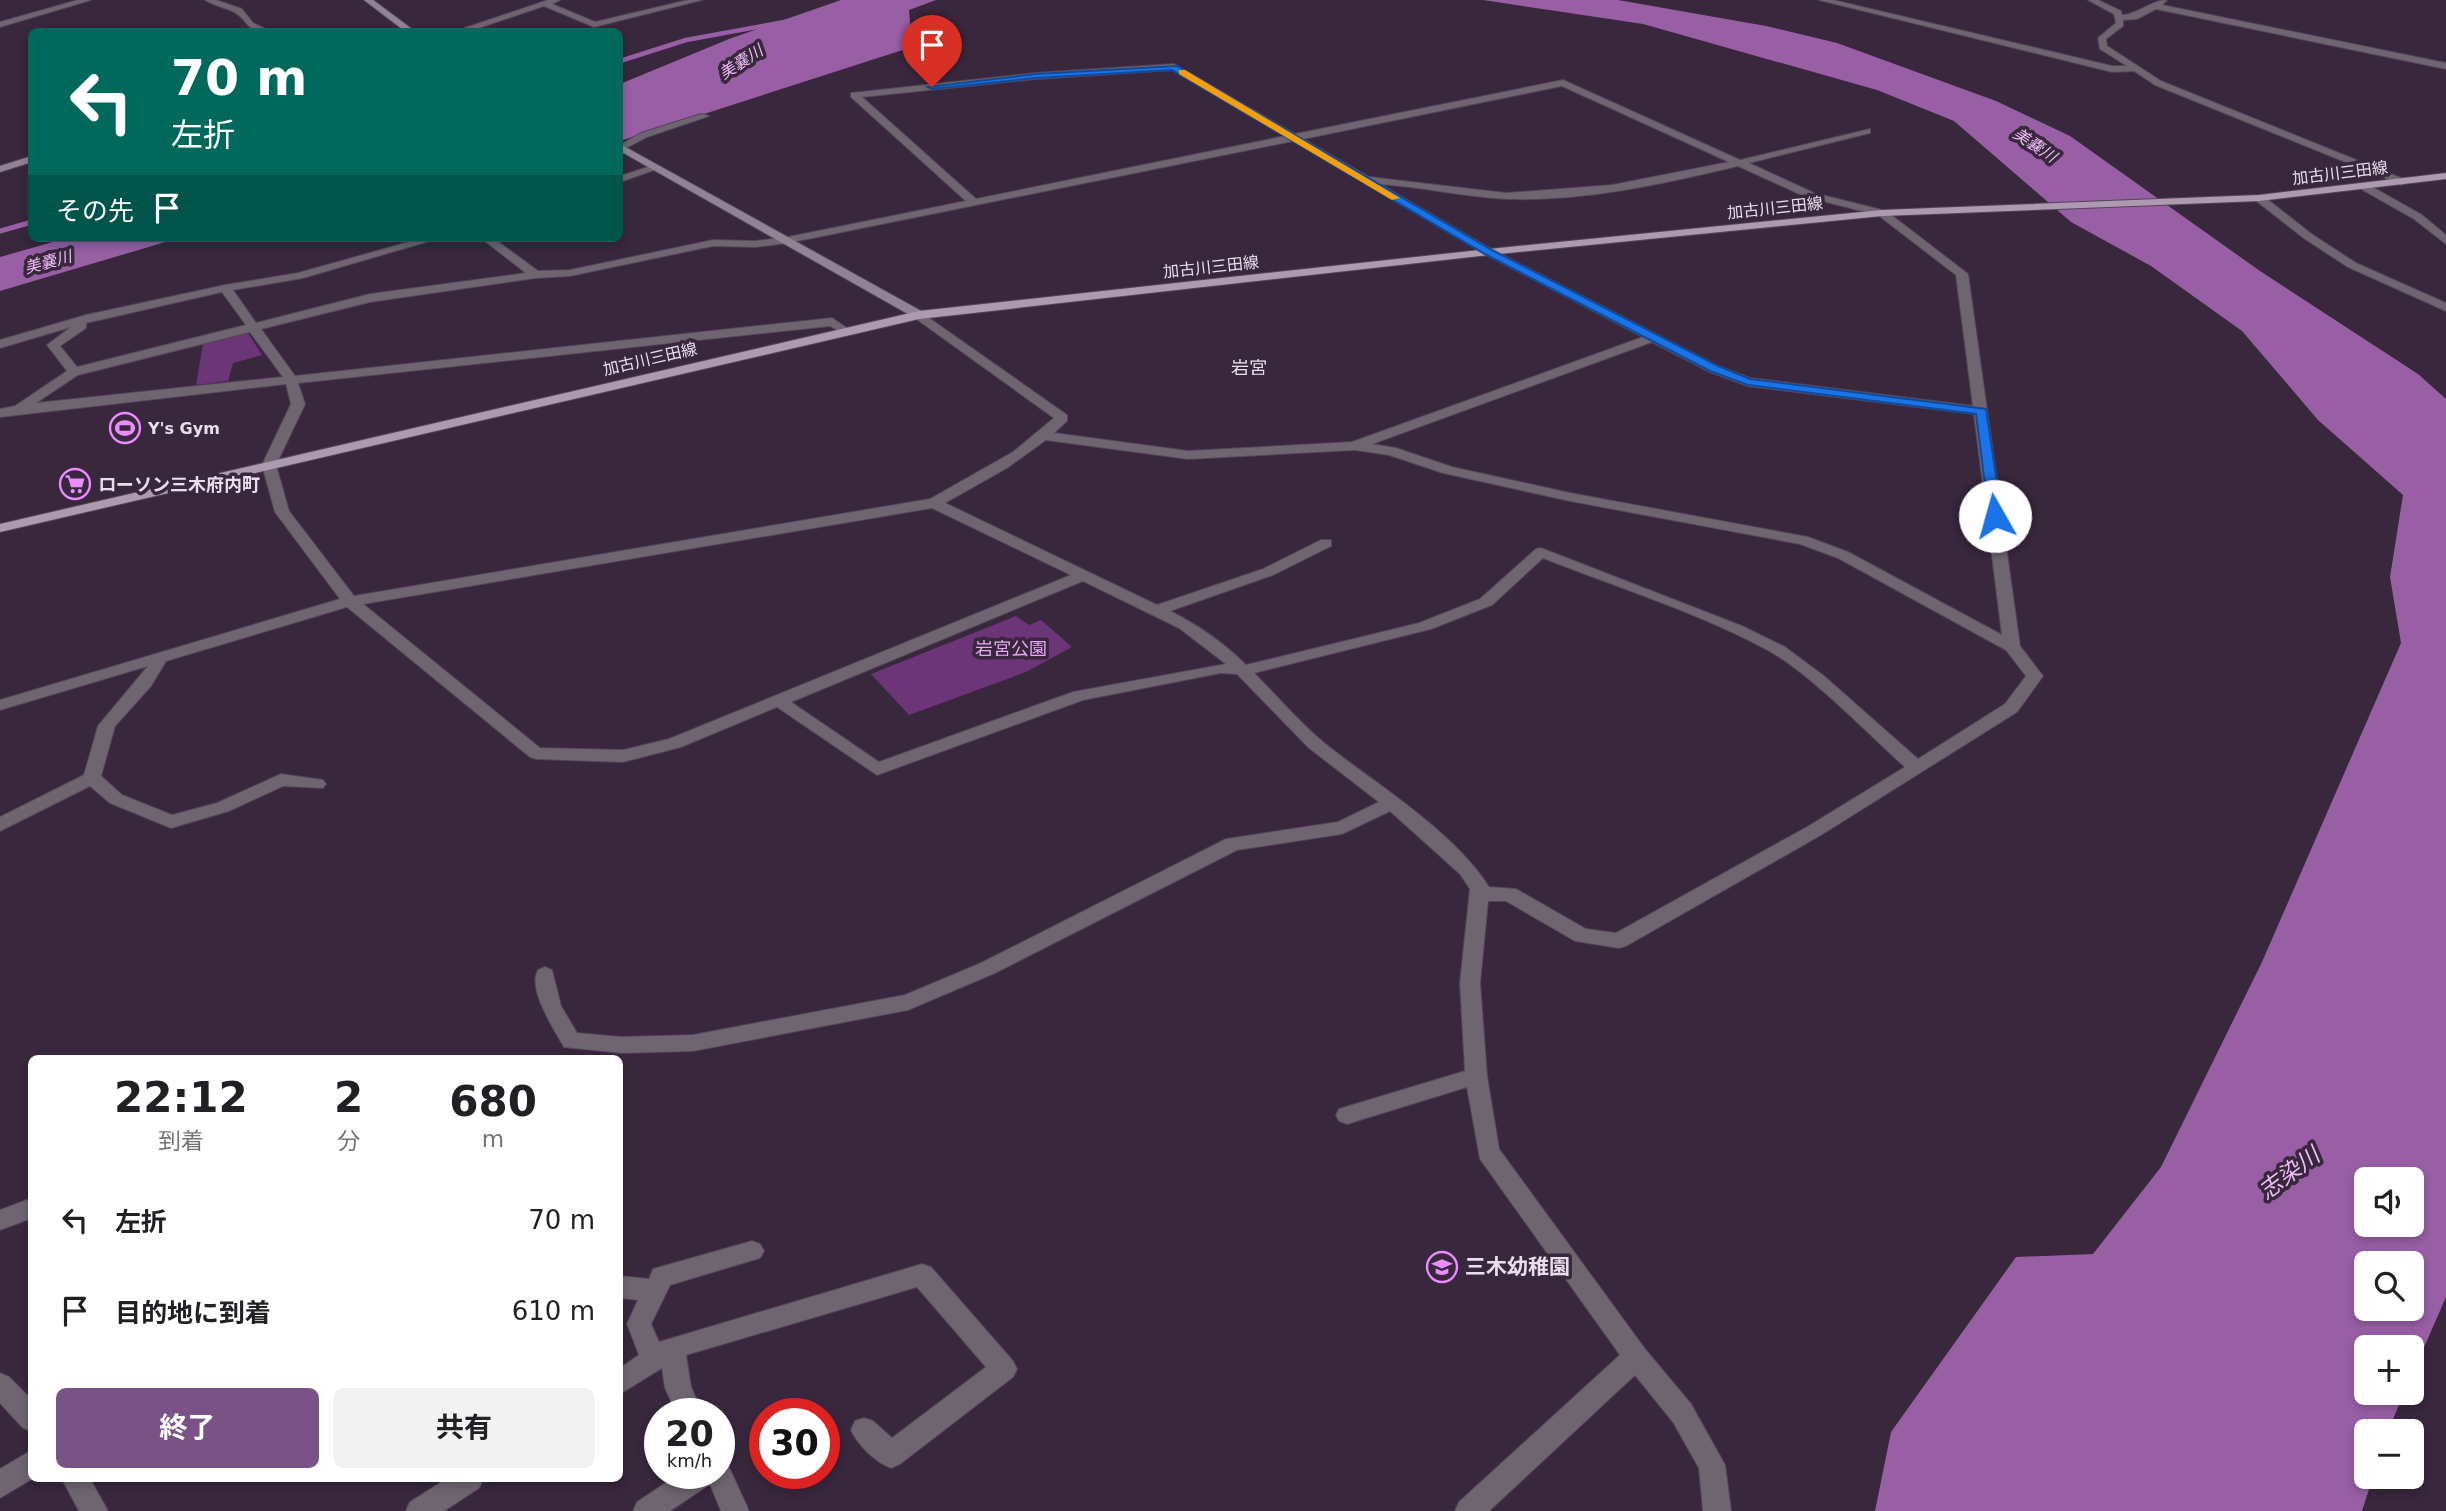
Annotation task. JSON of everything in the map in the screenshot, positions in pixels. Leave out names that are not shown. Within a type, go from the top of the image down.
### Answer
[{"type":"main road","name":"加古川三田線","points":[[0,528],[844,330],[919,315],[1489,252],[1882,213],[2259,198],[2446,176]]},
{"type":"street","points":[[0,25],[87,0]]},
{"type":"street","points":[[209,0],[239,10],[250,25],[258,28]]},
{"type":"street","points":[[368,0],[406,28]]},
{"type":"street","points":[[470,28],[556,0]]},
{"type":"street","points":[[545,4],[594,25],[698,0]]},
{"type":"street","points":[[1824,0],[2112,69],[2135,69]]},
{"type":"street","points":[[2092,0],[2118,13],[2120,24],[2102,38],[2103,47],[2158,83],[2402,182]]},
{"type":"street","points":[[2119,18],[2134,16],[2166,0]]},
{"type":"street","points":[[2155,6],[2446,66]]},
{"type":"street","points":[[973,202],[854,95],[1036,76],[1174,67],[1489,252],[1653,338],[1748,382],[1982,411]]},
{"type":"street","points":[[19,408],[74,372],[370,298],[536,275],[570,273],[713,243],[755,244],[788,240],[1563,83],[1810,195],[1882,213],[1962,274],[2012,647]]},
{"type":"street","points":[[623,146],[643,135],[704,116]]},
{"type":"street","points":[[1364,180],[1523,196],[1622,188],[1867,131]]},
{"type":"street","points":[[0,705],[350,601],[934,503],[1019,455],[1045,436],[1062,418],[919,315],[623,150]]},
{"type":"street","points":[[0,169],[28,160]]},
{"type":"street","points":[[623,178],[655,168]]},
{"type":"street","points":[[2365,187],[2418,217],[2446,241]]},
{"type":"street","points":[[2259,198],[2309,237],[2353,265],[2446,307]]},
{"type":"street","points":[[0,344],[86,319],[225,288],[299,276],[421,242]]},
{"type":"street","points":[[491,242],[536,275]]},
{"type":"street","points":[[225,288],[290,378],[298,404],[269,465],[282,512],[350,601],[536,753],[623,756],[675,743],[1083,576]]},
{"type":"street","points":[[74,372],[53,345],[78,329],[86,319]]},
{"type":"street","points":[[0,414],[19,408],[290,378],[832,323],[844,330]]},
{"type":"street","points":[[1355,446],[1653,338]]},
{"type":"street","points":[[1045,436],[1188,455],[1355,446],[1391,451],[1448,470],[1570,497],[1803,540],[1843,555],[2012,647],[2035,676],[2011,708],[1917,768],[1814,831],[1619,941],[1582,936],[1509,894],[1480,894]]},
{"type":"street","points":[[934,503],[1185,625],[1243,670],[1261,693],[1315,744],[1392,803],[1467,869],[1480,894],[1470,983],[1476,1076],[1488,1152],[1636,1357],[1682,1413],[1712,1465],[1717,1511]]},
{"type":"street","points":[[1156,611],[1268,572],[1325,543]]},
{"type":"street","points":[[779,701],[877,769],[1079,696],[1221,668],[1243,670],[1275,664],[1425,626],[1486,601],[1541,552],[1736,629],[1779,650],[1818,680],[1917,768]]},
{"type":"street","points":[[92,778],[95,757],[109,721],[157,668],[160,656]]},
{"type":"street","points":[[92,778],[116,799],[171,822],[223,807],[281,780],[317,784]]},
{"type":"street","points":[[0,825],[92,778]]},
{"type":"street","points":[[545,975],[551,1006],[570,1041],[621,1045],[693,1043],[841,1016],[908,1002],[977,973],[1233,844],[1342,828],[1392,803]]},
{"type":"street","points":[[1347,1115],[1476,1076]]},
{"type":"street","points":[[0,1220],[28,1210]]},
{"type":"street","points":[[683,1398],[663,1354],[639,1324],[662,1277],[752,1251]]},
{"type":"street","points":[[623,1380],[663,1354],[922,1275],[1004,1369],[891,1455],[864,1430]]},
{"type":"street","points":[[623,1287],[655,1291]]},
{"type":"street","points":[[1469,1511],[1636,1357]]},
{"type":"street","points":[[0,1385],[28,1415]]},
{"type":"street","points":[[0,1485],[28,1466]]},
{"type":"street","points":[[77,1482],[94,1511]]},
{"type":"street","points":[[420,1511],[465,1482]]},
{"type":"street","points":[[647,1511],[679,1489]]},
{"type":"street","points":[[725,1489],[735,1511]]},
{"type":"green space","points":[[248,333],[262,355],[233,363],[228,381],[196,385],[203,344]]},
{"type":"green space","name":"岩宮公園","points":[[1016,616],[1029,625],[1041,620],[1072,647],[1026,672],[909,715],[871,674]]},
{"type":"water","name":"美嚢川","points":[[841,0],[936,0],[909,10],[912,47],[623,140],[623,83],[729,39]]},
{"type":"water","points":[[1483,0],[1618,0],[1766,26],[1837,43],[1996,101],[2070,136],[2260,271],[2418,374],[2446,399],[2446,1297],[2424,1347],[2424,1335],[2354,1335],[2354,1405],[2399,1405],[2393,1419],[2354,1419],[2354,1489],[2369,1489],[2362,1511],[1875,1511],[1891,1432],[2016,1257],[2093,1254],[2161,1167],[2262,962],[2401,643],[2390,577],[2403,495],[2318,420],[2242,331],[2151,266],[2071,222],[1954,121],[1877,90],[1643,24]]},
{"type":"water","name":"美嚢川","points":[[53,242],[165,242],[0,291],[0,257]]},
{"type":"waterway","points":[[623,60],[686,40],[790,21]]},
{"type":"waterway","points":[[0,231],[28,223]]},
{"type":"slow traffic","points":[[1182,72],[1396,198]]},
{"type":"place","name":"Y's Gym","points":[[125,428]]},
{"type":"place","name":"ローソン三木府内町","points":[[75,484]]},
{"type":"place","name":"三木幼稚園","points":[[1442,1267]]},
{"type":"district","name":"岩宮","points":[[1249,367]]},
{"type":"route","points":[[932,87],[1036,76],[1174,67],[1489,252],[1714,369],[1748,382],[1982,411],[1995,516]]},
{"type":"water label","name":"志染川","points":[[2289,1173]]}]
